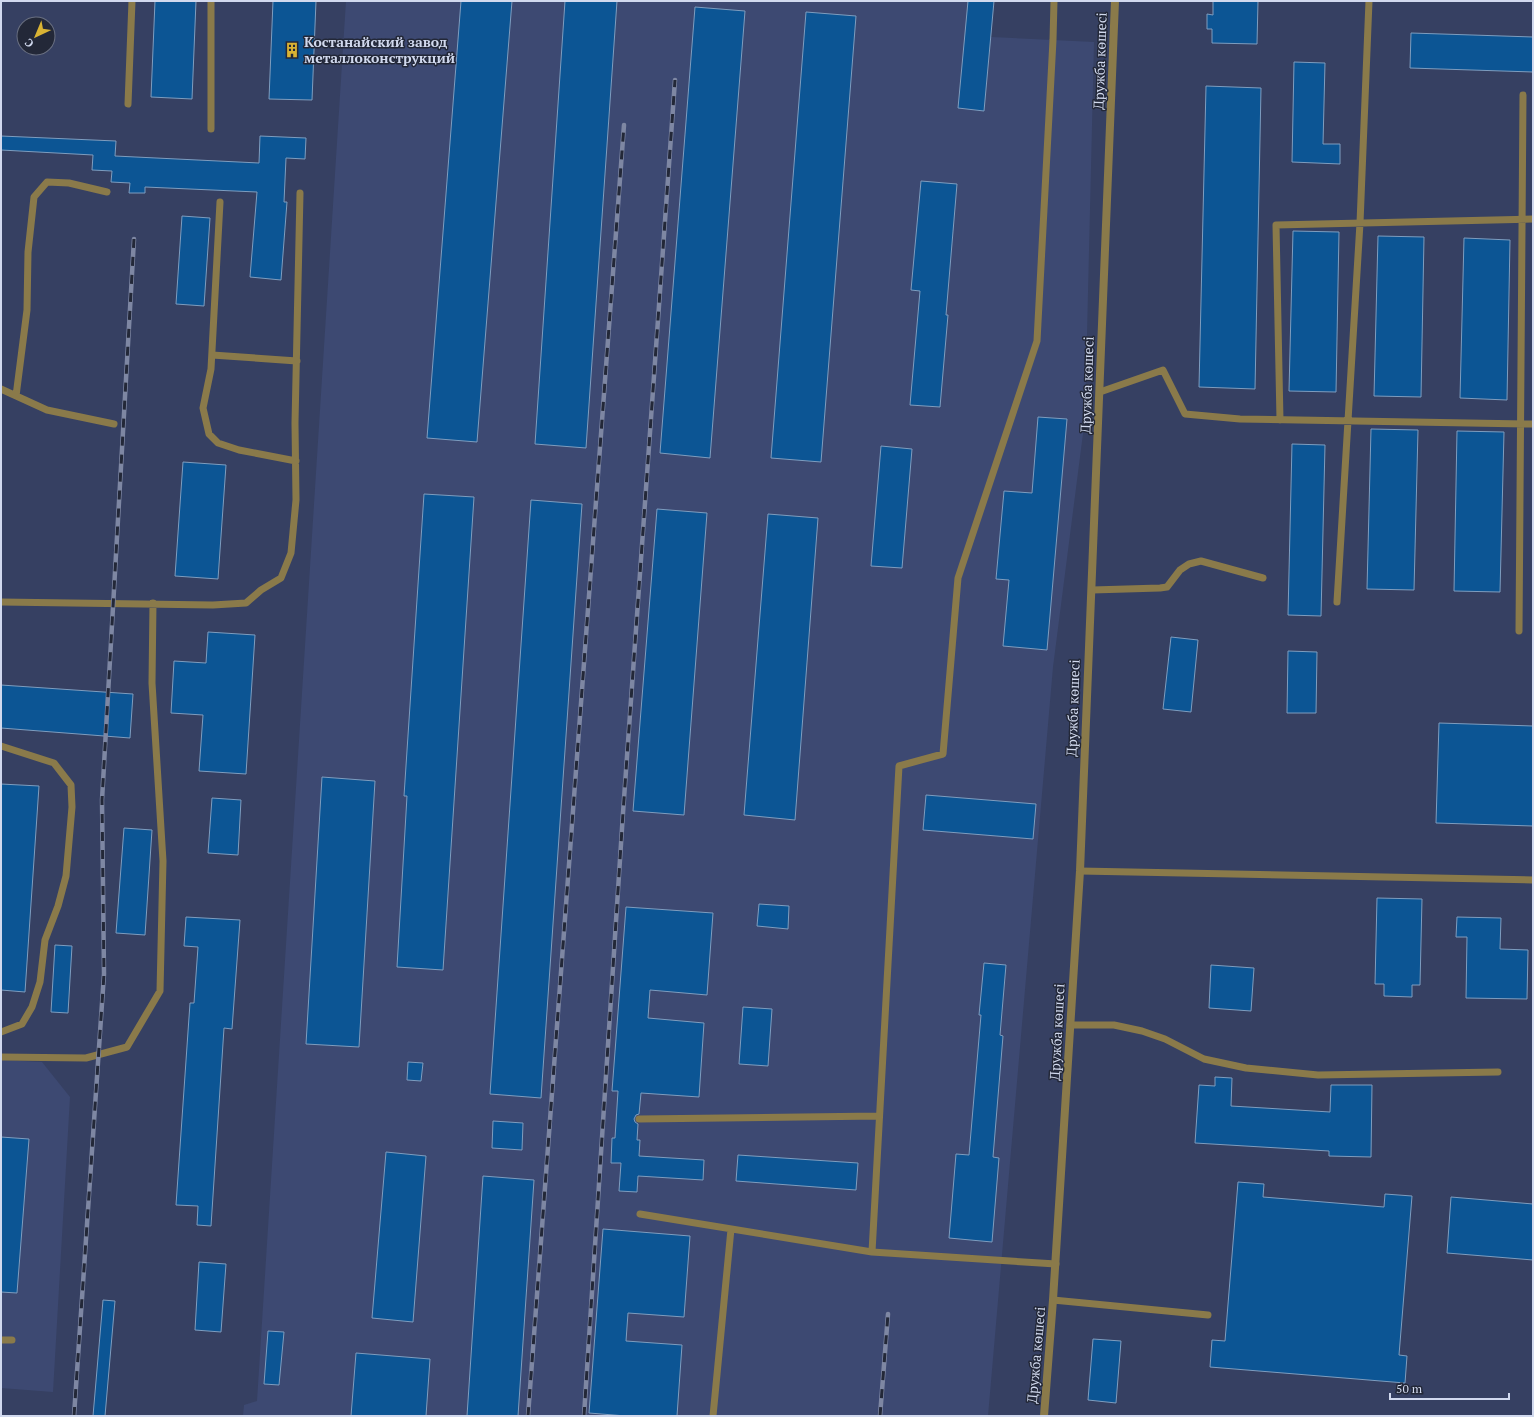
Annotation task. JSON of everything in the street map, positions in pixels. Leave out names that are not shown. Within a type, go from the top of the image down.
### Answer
[{"type":"street","name":"Дружба көшесі","points":[[1044,1416],[1054,1300],[1080,871],[1115,1]]},
{"type":"lane","points":[[128,104],[132,1]]},
{"type":"lane","points":[[211,1],[211,129]]},
{"type":"lane","points":[[872,1252],[899,766],[943,754],[958,578],[1037,341],[1054,1]]},
{"type":"lane","points":[[1338,602],[1360,223],[1369,1]]},
{"type":"lane","points":[[1519,631],[1523,95]]},
{"type":"lane","points":[[16,396],[27,310],[28,252],[34,197],[47,182],[69,183],[107,192]]},
{"type":"lane","points":[[1,602],[213,605],[246,603],[261,590],[280,578],[291,553],[296,500],[300,193]]},
{"type":"lane","points":[[220,202],[211,369],[203,408],[209,434],[218,443],[239,450],[296,461]]},
{"type":"lane","points":[[1280,420],[1276,225],[1533,219]]},
{"type":"lane","points":[[212,355],[297,361]]},
{"type":"lane","points":[[1100,392],[1163,370],[1185,414],[1240,419],[1533,424]]},
{"type":"lane","points":[[1,389],[47,410],[114,424]]},
{"type":"lane","points":[[1092,590],[1167,587],[1180,570],[1189,564],[1201,561],[1263,578]]},
{"type":"lane","points":[[1,1057],[86,1058],[127,1047],[160,991],[163,861],[152,683],[153,603]]},
{"type":"lane","points":[[1,746],[54,763],[71,785],[72,807],[66,876],[58,906],[45,940],[40,982],[32,1007],[22,1024],[1,1032]]},
{"type":"lane","points":[[1080,871],[1533,880]]},
{"type":"lane","points":[[1070,1025],[1114,1025],[1142,1031],[1165,1039],[1204,1059],[1246,1068],[1318,1075],[1498,1072]]},
{"type":"lane","points":[[639,1119],[879,1116]]},
{"type":"lane","points":[[640,1214],[872,1252],[1056,1264]]},
{"type":"lane","points":[[713,1416],[731,1229]]},
{"type":"lane","points":[[1054,1300],[1208,1315]]},
{"type":"lane","points":[[1,1340],[12,1340]]},
{"type":"shaded area","points":[[346,1],[994,1],[991,37],[1094,42],[1085,418],[1053,667],[988,1416],[243,1416],[244,1405],[257,1401]]},
{"type":"shaded area","points":[[1,1060],[42,1062],[70,1097],[53,1392],[1,1388]]},
{"type":"building","points":[[155,1],[196,1],[192,99],[151,97]]},
{"type":"building","name":"Костанайский завод металлоконструкций","points":[[273,1],[316,1],[312,100],[269,99]]},
{"type":"building","points":[[461,1],[512,1],[477,442],[427,438]]},
{"type":"building","points":[[565,1],[617,1],[586,448],[535,444]]},
{"type":"building","points":[[968,1],[994,1],[984,111],[958,108]]},
{"type":"building","points":[[1213,1],[1258,1],[1257,44],[1212,43],[1212,29],[1207,29],[1207,14],[1213,15]]},
{"type":"building","points":[[695,7],[745,11],[710,458],[660,453]]},
{"type":"building","points":[[806,12],[856,16],[821,462],[771,458]]},
{"type":"building","points":[[1411,33],[1533,37],[1533,72],[1410,68]]},
{"type":"building","points":[[1294,62],[1325,63],[1323,144],[1340,144],[1340,164],[1292,162]]},
{"type":"building","points":[[1206,86],[1261,88],[1255,389],[1199,387]]},
{"type":"building","points":[[1,136],[116,141],[115,156],[259,163],[260,136],[306,138],[305,159],[286,158],[284,202],[287,202],[281,280],[250,277],[257,192],[145,187],[145,193],[129,193],[130,183],[111,182],[112,171],[92,170],[93,155],[1,150]]},
{"type":"building","points":[[921,181],[957,184],[940,407],[910,405],[920,291],[911,290]]},
{"type":"building","points":[[182,216],[210,218],[204,306],[176,304]]},
{"type":"building","points":[[1293,231],[1339,232],[1336,392],[1289,391]]},
{"type":"building","points":[[1378,236],[1424,237],[1421,397],[1374,396]]},
{"type":"building","points":[[1464,238],[1510,240],[1507,400],[1460,398]]},
{"type":"building","points":[[1038,417],[1067,419],[1047,650],[1003,646],[1009,580],[996,579],[1004,491],[1032,493]]},
{"type":"building","points":[[1371,429],[1418,430],[1414,590],[1367,589]]},
{"type":"building","points":[[1457,431],[1504,432],[1500,592],[1454,591]]},
{"type":"building","points":[[1292,444],[1325,445],[1321,616],[1288,615]]},
{"type":"building","points":[[881,446],[912,449],[902,568],[871,566]]},
{"type":"building","points":[[183,462],[226,465],[218,579],[175,576]]},
{"type":"building","points":[[424,494],[474,497],[443,970],[397,967],[407,796],[404,796]]},
{"type":"building","points":[[531,500],[582,504],[541,1098],[490,1094]]},
{"type":"building","points":[[657,509],[707,513],[684,815],[633,811]]},
{"type":"building","points":[[768,514],[818,518],[795,820],[744,815]]},
{"type":"building","points":[[208,632],[255,635],[246,774],[199,771],[203,715],[171,713],[174,661],[206,663]]},
{"type":"building","points":[[1171,637],[1198,640],[1191,712],[1163,709]]},
{"type":"building","points":[[1288,651],[1317,652],[1316,713],[1287,713]]},
{"type":"building","points":[[1,685],[133,694],[130,738],[1,728]]},
{"type":"building","points":[[1439,723],[1533,726],[1533,826],[1436,823]]},
{"type":"building","points":[[322,777],[375,781],[359,1047],[306,1044]]},
{"type":"building","points":[[1,784],[39,786],[25,992],[1,990]]},
{"type":"building","points":[[926,795],[1036,804],[1033,839],[923,830]]},
{"type":"building","points":[[212,798],[241,800],[238,855],[208,853]]},
{"type":"building","points":[[124,828],[152,830],[145,935],[116,933]]},
{"type":"building","points":[[1377,898],[1422,899],[1420,985],[1412,985],[1412,997],[1384,996],[1384,984],[1375,984]]},
{"type":"building","points":[[759,904],[789,906],[788,929],[757,926]]},
{"type":"building","points":[[626,907],[713,913],[707,995],[650,990],[648,1018],[704,1023],[699,1097],[641,1093],[639,1114],[636,1115],[634,1119],[638,1124],[637,1140],[640,1140],[639,1156],[704,1160],[703,1180],[638,1176],[637,1192],[619,1191],[621,1163],[611,1163],[612,1138],[615,1138],[618,1091],[612,1091]]},
{"type":"building","points":[[186,917],[240,920],[232,1029],[224,1028],[211,1226],[197,1225],[198,1206],[176,1205],[190,1003],[194,1003],[198,947],[184,946]]},
{"type":"building","points":[[1457,917],[1501,918],[1500,949],[1528,950],[1527,999],[1466,998],[1467,937],[1456,937]]},
{"type":"building","points":[[55,945],[72,946],[68,1013],[51,1012]]},
{"type":"building","points":[[984,963],[1006,965],[1000,1035],[1003,1036],[993,1157],[999,1158],[992,1242],[949,1238],[956,1154],[969,1155]]},
{"type":"building","points":[[1211,965],[1254,968],[1251,1011],[1209,1008]]},
{"type":"building","points":[[743,1007],[772,1009],[768,1066],[739,1064]]},
{"type":"building","points":[[408,1062],[423,1063],[421,1081],[407,1080]]},
{"type":"building","points":[[1215,1077],[1232,1078],[1231,1106],[1330,1112],[1331,1085],[1372,1085],[1371,1157],[1329,1156],[1329,1151],[1195,1143],[1199,1085],[1215,1086]]},
{"type":"building","points":[[493,1121],[523,1123],[522,1150],[492,1148]]},
{"type":"building","points":[[1,1137],[29,1139],[17,1293],[1,1292]]},
{"type":"building","points":[[386,1152],[426,1156],[413,1322],[372,1318]]},
{"type":"building","points":[[738,1155],[858,1163],[856,1190],[736,1181]]},
{"type":"building","points":[[483,1176],[534,1180],[518,1416],[467,1416]]},
{"type":"building","points":[[1238,1182],[1264,1184],[1263,1197],[1384,1207],[1385,1194],[1412,1196],[1399,1355],[1407,1356],[1405,1383],[1210,1367],[1212,1340],[1225,1341]]},
{"type":"building","points":[[1451,1197],[1533,1204],[1533,1260],[1447,1253]]},
{"type":"building","points":[[603,1229],[690,1236],[684,1317],[628,1313],[626,1341],[682,1345],[677,1416],[626,1416],[589,1413]]},
{"type":"building","points":[[199,1262],[226,1264],[221,1332],[195,1330]]},
{"type":"building","points":[[103,1300],[115,1301],[105,1416],[93,1416]]},
{"type":"building","points":[[268,1331],[284,1332],[279,1385],[264,1384]]},
{"type":"building","points":[[1093,1339],[1121,1341],[1116,1403],[1088,1400]]},
{"type":"building","points":[[356,1353],[430,1359],[426,1416],[351,1416]]},
{"type":"railway","points":[[584,1416],[623,813],[675,80]]},
{"type":"railway","points":[[528,1416],[624,125]]},
{"type":"railway","points":[[74,1416],[104,974],[102,800],[134,239]]},
{"type":"railway","points":[[880,1416],[888,1314]]},
{"type":"place","name":"Костанайский завод металлоконструкций","points":[[292,50]]}]
